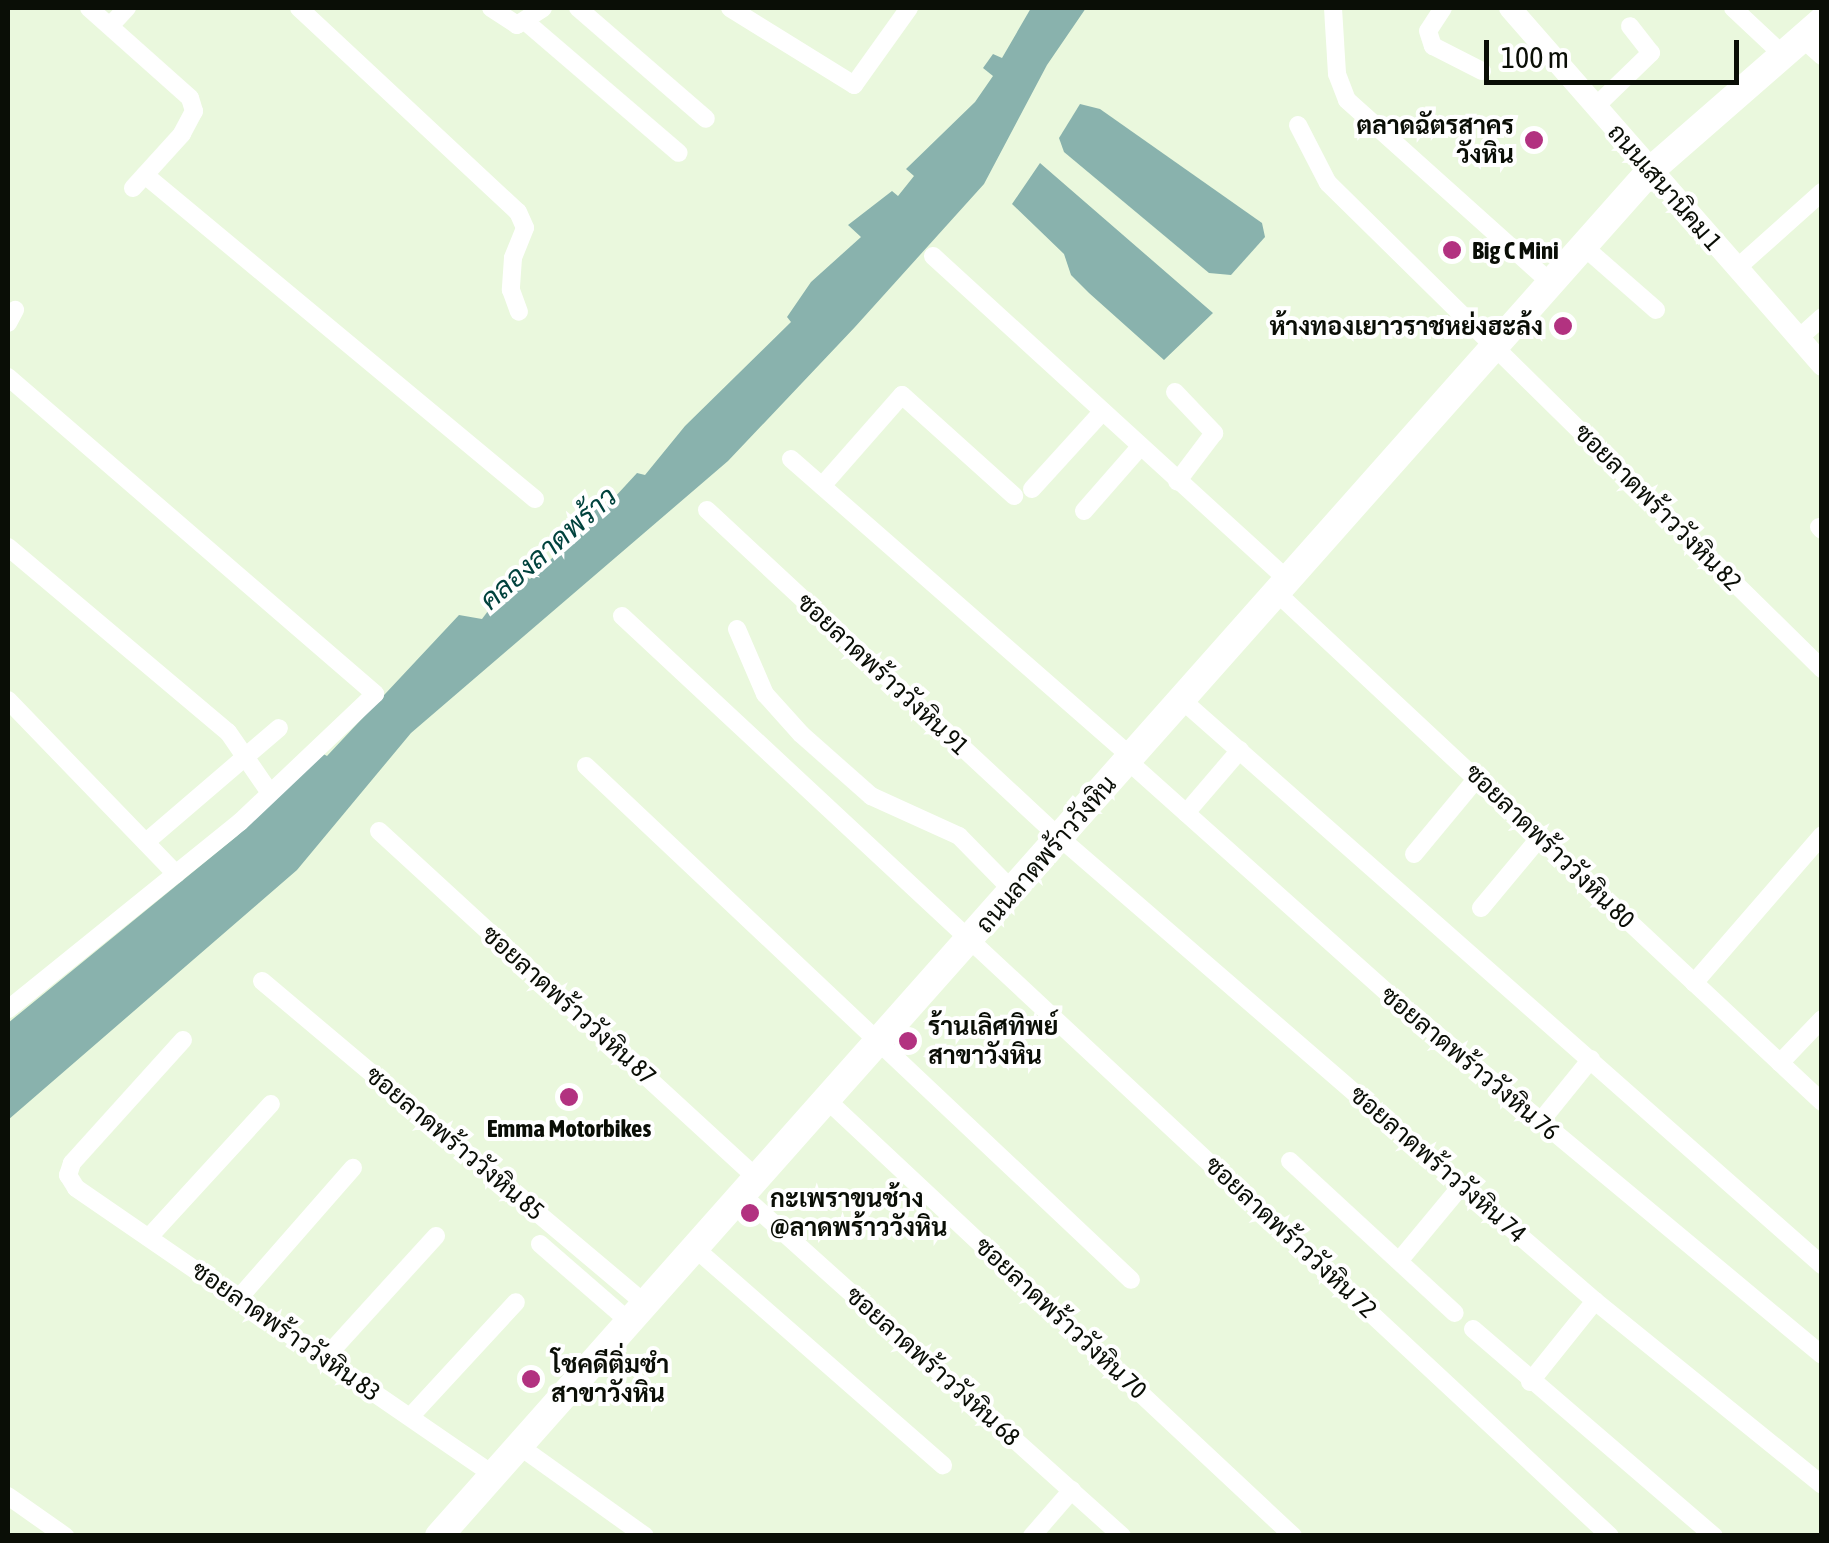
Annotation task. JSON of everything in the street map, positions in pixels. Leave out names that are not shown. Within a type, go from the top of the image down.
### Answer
[{"type":"main road","name":"ถนนลาดพร้าววังหิน","points":[[439,1535],[522,1448],[1651,170],[1807,42]]},
{"type":"street","points":[[89,8],[184,89],[194,112],[139,181],[535,499]]},
{"type":"street","points":[[110,26],[126,8]]},
{"type":"street","points":[[299,8],[518,212],[525,228],[513,258],[512,290],[519,312]]},
{"type":"street","points":[[491,8],[508,23],[526,22],[542,8]]},
{"type":"street","points":[[578,8],[706,119]]},
{"type":"street","points":[[730,8],[854,85],[909,8]]},
{"type":"street","points":[[1333,8],[1338,74],[1347,100],[1550,282]]},
{"type":"street","points":[[1443,8],[1428,31],[1433,46],[1460,65],[1482,71]]},
{"type":"street","name":"ถนนเสนานิคม 1","points":[[1510,8],[1822,364]]},
{"type":"street","points":[[1733,8],[1807,42]]},
{"type":"street","points":[[526,22],[679,153]]},
{"type":"street","points":[[1596,107],[1651,53],[1630,26]]},
{"type":"street","name":"ซอยลาดพร้าววังหิน 82","points":[[1298,125],[1328,184],[1822,669]]},
{"type":"street","points":[[1736,268],[1822,192]]},
{"type":"street","points":[[1583,246],[1656,310]]},
{"type":"street","name":"ซอยลาดพร้าววังหิน 80","points":[[933,256],[1103,410],[1478,777],[1822,1102]]},
{"type":"street","points":[[1798,338],[1822,317]]},
{"type":"street","points":[[8,377],[375,694],[176,874],[8,1009]]},
{"type":"street","points":[[1175,392],[1214,433],[1177,482]]},
{"type":"street","points":[[822,486],[902,395],[1023,493],[1103,410]]},
{"type":"street","points":[[1084,511],[1140,446]]},
{"type":"street","name":"ซอยลาดพร้าววังหิน 76","points":[[791,459],[1186,813],[1540,1122],[1822,1355]]},
{"type":"street","name":"ซอยลาดพร้าววังหิน 91","points":[[707,510],[1059,837]]},
{"type":"street","points":[[8,548],[248,752],[268,790]]},
{"type":"street","name":"ซอยลาดพร้าววังหิน 72","points":[[622,616],[1610,1536]]},
{"type":"street","points":[[736,628],[765,694],[801,734],[871,796],[959,836],[1013,892]]},
{"type":"street","points":[[8,700],[176,874]]},
{"type":"street","points":[[1182,700],[1822,1265]]},
{"type":"street","points":[[146,842],[279,728]]},
{"type":"street","points":[[1186,813],[1240,750]]},
{"type":"street","points":[[586,766],[1131,1280]]},
{"type":"street","points":[[1414,854],[1478,777]]},
{"type":"street","name":"ซอยลาดพร้าววังหิน 87","points":[[378,832],[751,1188]]},
{"type":"street","points":[[1481,908],[1541,836]]},
{"type":"street","points":[[1694,983],[1822,836]]},
{"type":"street","name":"ซอยลาดพร้าววังหิน 74","points":[[1059,837],[1596,1301],[1822,1485]]},
{"type":"street","name":"ซอยลาดพร้าววังหิน 85","points":[[262,981],[640,1315]]},
{"type":"street","points":[[1780,1063],[1822,1019]]},
{"type":"street","name":"ซอยลาดพร้าววังหิน 83","points":[[182,1040],[72,1162],[68,1175],[76,1188],[495,1476]]},
{"type":"street","points":[[1540,1122],[1591,1059]]},
{"type":"street","name":"ซอยลาดพร้าววังหิน 70","points":[[828,1102],[1293,1536]]},
{"type":"street","points":[[150,1236],[271,1104]]},
{"type":"street","points":[[1290,1162],[1455,1314]]},
{"type":"street","points":[[239,1298],[353,1168]]},
{"type":"street","points":[[1399,1261],[1462,1185]]},
{"type":"street","name":"ซอยลาดพร้าววังหิน 68","points":[[751,1188],[1122,1536]]},
{"type":"street","points":[[326,1358],[436,1236]]},
{"type":"street","points":[[540,1244],[640,1315]]},
{"type":"street","points":[[697,1250],[943,1464]]},
{"type":"street","points":[[1530,1382],[1596,1301]]},
{"type":"street","points":[[410,1418],[516,1302]]},
{"type":"street","points":[[1474,1330],[1714,1536]]},
{"type":"street","points":[[522,1448],[645,1536]]},
{"type":"street","points":[[1032,1536],[1072,1490]]},
{"type":"street","points":[[8,1496],[65,1536]]},
{"type":"water","points":[[1031,8],[1086,8],[1047,65],[984,184],[855,327],[728,461],[411,733],[297,870],[8,1120],[8,1023],[237,836],[320,752],[327,756],[459,615],[482,619],[503,591],[524,576],[530,579],[588,524],[578,512],[591,502],[602,511],[637,473],[645,475],[685,426],[791,322],[787,317],[811,282],[861,237],[848,225],[892,191],[898,196],[914,176],[906,169],[975,102],[993,76],[983,68],[993,54],[1002,58]]},
{"type":"water","points":[[1080,104],[1100,109],[1262,223],[1265,237],[1231,275],[1209,273],[1064,152],[1059,138]]},
{"type":"water","points":[[1040,163],[1213,313],[1164,360],[1071,275],[1064,254],[1012,204]]},
{"type":"place","name":"ตลาดฉัตรสาคร วังหิน","points":[[1534,140]]},
{"type":"place","name":"Big C Mini","points":[[1452,250]]},
{"type":"place","name":"ห้างทองเยาวราชหย่งฮะล้ง","points":[[1563,326]]},
{"type":"place","name":"ร้านเลิศทิพย์ สาขาวังหิน","points":[[908,1041]]},
{"type":"place","name":"Emma Motorbikes","points":[[569,1097]]},
{"type":"place","name":"กะเพราขุนช้าง @ลาดพร้าววังหิน","points":[[750,1213]]},
{"type":"place","name":"โชคดีติ่มซำ สาขาวังหิน","points":[[531,1379]]},
{"type":"water label","name":"คลองลาดพร้าว","points":[[548,548]]}]
